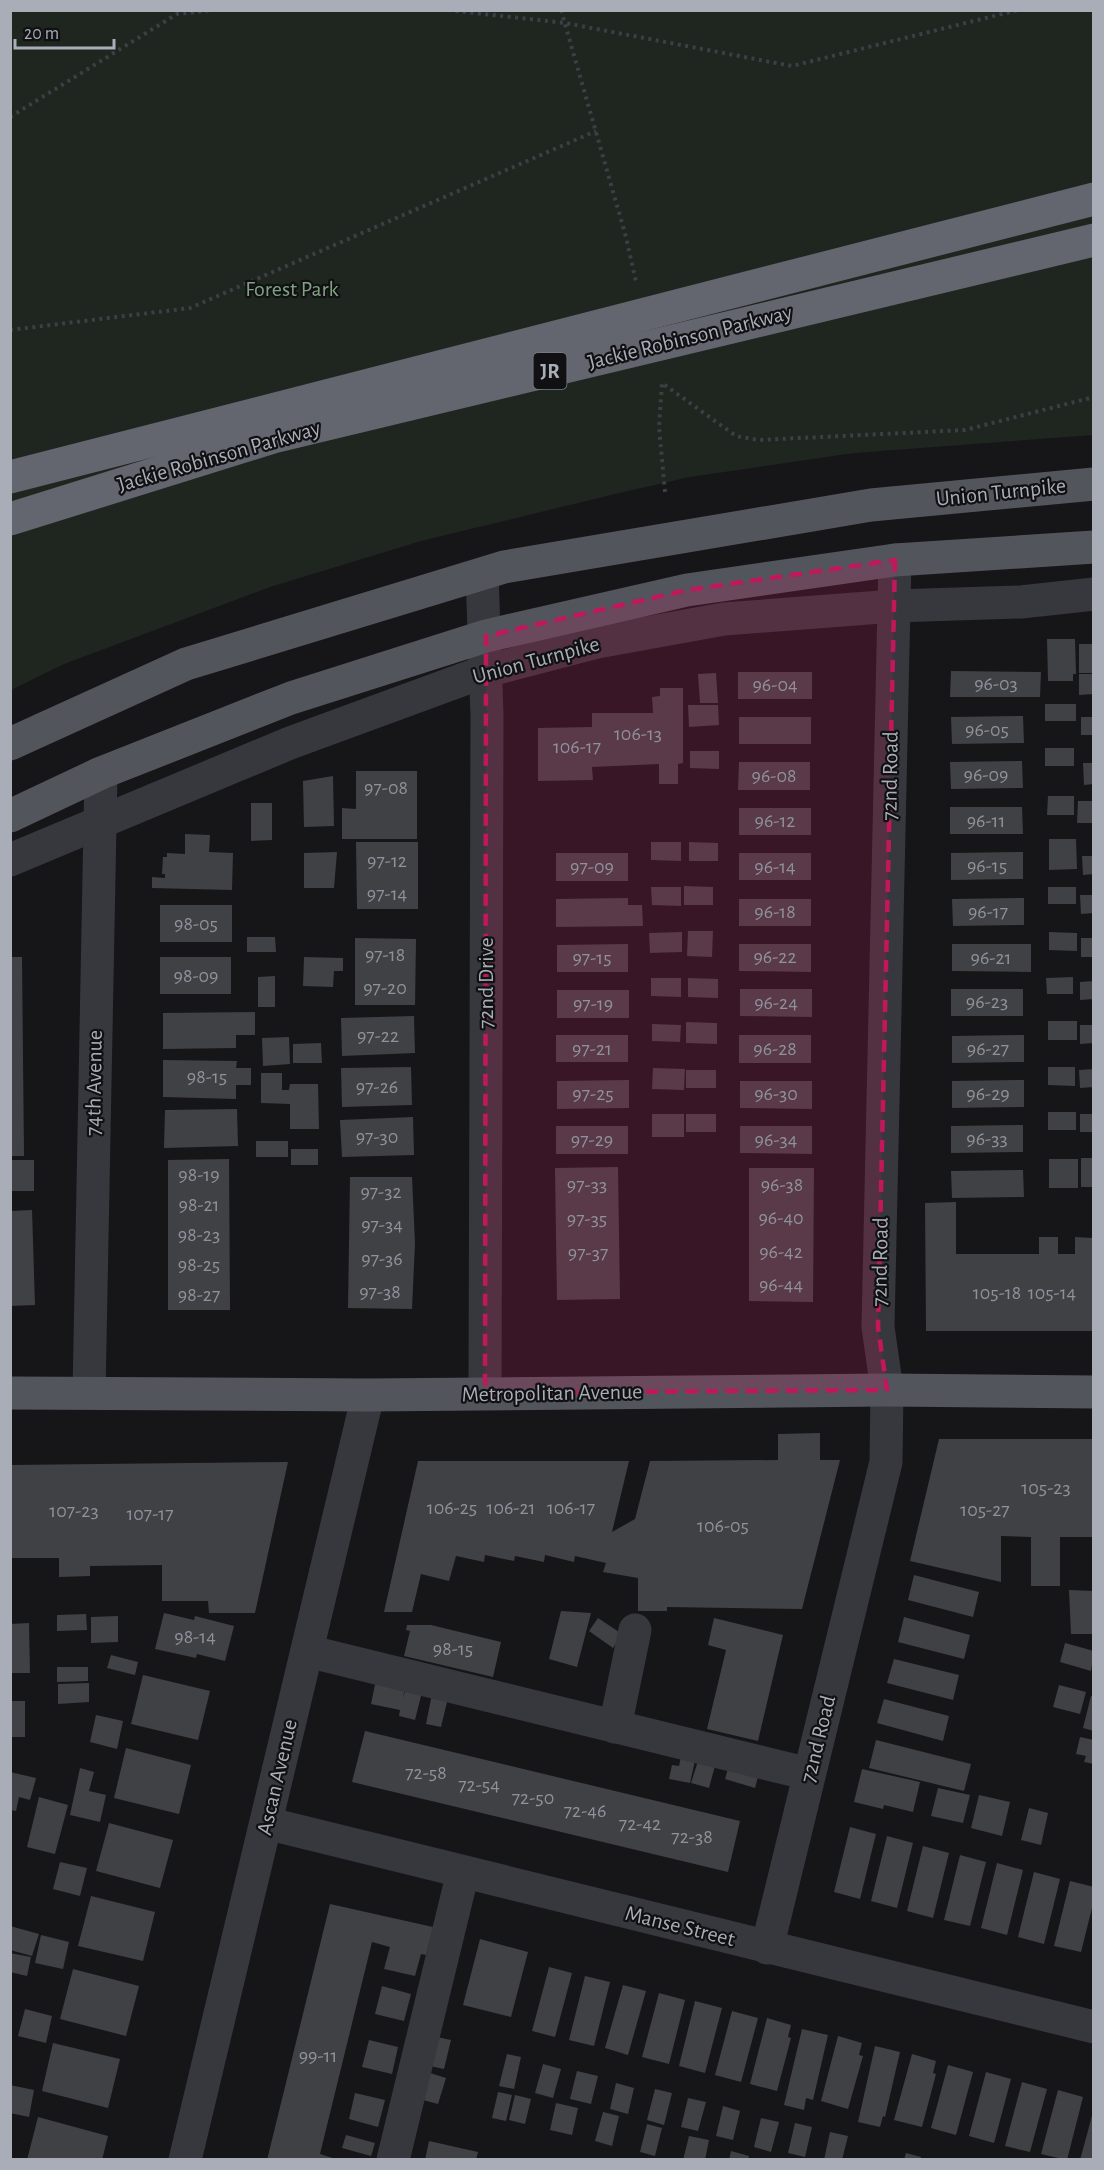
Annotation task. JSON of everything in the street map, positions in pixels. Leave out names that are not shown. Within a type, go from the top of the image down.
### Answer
[{"type":"highway","name":"Jackie Robinson Parkway","points":[[10,477],[1094,199]]},
{"type":"highway","name":"Jackie Robinson Parkway","points":[[10,519],[273,438],[1094,240]]},
{"type":"main road","name":"Union Turnpike","points":[[10,744],[186,664],[504,567],[871,505],[1094,484]]},
{"type":"main road","name":"Union Turnpike","points":[[10,816],[100,773],[291,698],[486,636],[687,590],[895,560],[1094,547]]},
{"type":"main road","name":"Metropolitan Avenue","points":[[10,1393],[368,1395],[887,1390],[1094,1392]]},
{"type":"street","name":"72nd Road","points":[[767,1948],[886,1462],[887,1390],[878,1327],[895,560]]},
{"type":"street","name":"72nd Drive","points":[[482,573],[486,636],[485,1393]]},
{"type":"street","name":"Union Turnpike","points":[[10,860],[290,743],[486,671],[597,642],[724,619],[894,606],[1021,602],[1094,594]]},
{"type":"street","name":"74th Avenue","points":[[89,1393],[100,773]]},
{"type":"street","name":"Ascan Avenue","points":[[185,2160],[368,1395]]},
{"type":"street","points":[[615,1727],[635,1630]]},
{"type":"street","points":[[307,1651],[809,1774]]},
{"type":"street","name":"Manse Street","points":[[266,1823],[1094,2027]]},
{"type":"street","points":[[393,2160],[463,1872]]},
{"type":"path","points":[[10,117],[177,14],[213,10]]},
{"type":"path","points":[[448,10],[566,23],[792,66],[1018,10]]},
{"type":"path","points":[[561,10],[637,283]]},
{"type":"path","points":[[10,330],[190,308],[596,131]]},
{"type":"path","points":[[665,492],[659,427],[662,383],[736,436],[759,440],[965,429],[1094,397]]},
{"type":"highlighted area","points":[[895,560],[878,1327],[887,1390],[485,1393],[486,636],[687,590]]},
{"type":"green space","name":"Forest Park","points":[[11,11],[1093,11],[1093,435],[854,453],[690,477],[615,494],[421,541],[270,587],[64,664],[11,690]]},
{"type":"building","points":[[1047,639],[1075,639],[1076,674],[1073,674],[1073,681],[1048,681]]},
{"type":"building","points":[[1079,644],[1094,644],[1094,673],[1079,673]]},
{"type":"building","points":[[951,671],[1041,672],[1040,697],[950,697]]},
{"type":"building","points":[[738,672],[812,672],[812,699],[738,699]]},
{"type":"building","points":[[716,673],[718,703],[700,703],[698,674]]},
{"type":"building","points":[[1079,674],[1094,674],[1094,694],[1079,695]]},
{"type":"building","points":[[660,688],[683,688],[683,763],[678,764],[678,784],[659,784],[659,764],[592,767],[593,780],[538,781],[538,728],[592,727],[592,713],[653,713],[652,697],[660,696]]},
{"type":"building","points":[[1045,704],[1076,704],[1076,721],[1045,721]]},
{"type":"building","points":[[688,705],[718,705],[719,725],[689,727]]},
{"type":"building","points":[[1023,716],[1024,743],[952,744],[951,717]]},
{"type":"building","points":[[739,717],[811,717],[811,744],[739,744]]},
{"type":"building","points":[[1081,717],[1094,717],[1094,735],[1081,735]]},
{"type":"building","points":[[1045,748],[1074,748],[1074,766],[1045,766]]},
{"type":"building","points":[[690,751],[719,751],[719,769],[690,768]]},
{"type":"building","points":[[1022,761],[1023,788],[951,789],[950,762]]},
{"type":"building","points":[[739,762],[810,762],[810,790],[738,790]]},
{"type":"building","points":[[1083,763],[1094,763],[1094,784],[1084,785]]},
{"type":"building","points":[[356,771],[417,771],[417,839],[342,839],[342,808],[356,809]]},
{"type":"building","points":[[333,776],[334,826],[304,827],[303,781]]},
{"type":"building","points":[[1048,796],[1074,796],[1074,815],[1047,815]]},
{"type":"building","points":[[1078,801],[1094,801],[1094,823],[1077,823]]},
{"type":"building","points":[[251,803],[272,803],[272,840],[251,841]]},
{"type":"building","points":[[950,807],[1022,807],[1023,834],[950,834]]},
{"type":"building","points":[[739,808],[811,808],[811,835],[739,835]]},
{"type":"building","points":[[185,834],[210,835],[209,852],[233,853],[232,890],[152,888],[152,877],[165,878],[165,874],[162,874],[163,857],[167,857],[167,853],[185,854]]},
{"type":"building","points":[[1049,839],[1076,839],[1077,869],[1049,870]]},
{"type":"building","points":[[356,842],[418,842],[418,909],[357,909]]},
{"type":"building","points":[[651,842],[681,842],[681,861],[651,860]]},
{"type":"building","points":[[689,842],[718,843],[718,861],[689,861]]},
{"type":"building","points":[[337,852],[334,888],[304,888],[304,853]]},
{"type":"building","points":[[1023,852],[1023,879],[951,880],[951,853]]},
{"type":"building","points":[[556,853],[628,853],[628,881],[556,881]]},
{"type":"building","points":[[739,853],[811,853],[811,880],[739,880]]},
{"type":"building","points":[[1082,856],[1094,856],[1094,874],[1083,875]]},
{"type":"building","points":[[684,886],[713,887],[713,905],[684,905]]},
{"type":"building","points":[[651,887],[681,887],[681,906],[652,905]]},
{"type":"building","points":[[1048,887],[1076,887],[1076,904],[1048,904]]},
{"type":"building","points":[[1080,895],[1094,895],[1094,913],[1081,914]]},
{"type":"building","points":[[628,898],[628,905],[642,905],[643,926],[556,927],[556,899]]},
{"type":"building","points":[[1024,898],[1024,925],[953,926],[952,899]]},
{"type":"building","points":[[739,899],[811,899],[811,926],[739,926]]},
{"type":"building","points":[[160,905],[232,905],[232,942],[160,942]]},
{"type":"building","points":[[688,931],[713,931],[712,957],[687,956]]},
{"type":"building","points":[[682,932],[682,952],[650,953],[649,933]]},
{"type":"building","points":[[1049,932],[1077,933],[1077,951],[1049,950]]},
{"type":"building","points":[[247,937],[275,937],[276,952],[247,952]]},
{"type":"building","points":[[355,938],[416,939],[415,1005],[355,1005]]},
{"type":"building","points":[[1081,938],[1094,938],[1094,957],[1081,957]]},
{"type":"building","points":[[628,944],[628,972],[557,972],[557,945]]},
{"type":"building","points":[[739,944],[811,944],[811,972],[739,971]]},
{"type":"building","points":[[952,944],[1031,944],[1031,972],[952,971]]},
{"type":"building","points":[[10,957],[22,957],[24,1156],[10,1156]]},
{"type":"building","points":[[160,957],[231,957],[231,994],[160,994]]},
{"type":"building","points":[[304,957],[343,958],[343,971],[334,971],[333,987],[303,986]]},
{"type":"building","points":[[275,976],[275,1007],[258,1007],[258,977]]},
{"type":"building","points":[[1073,977],[1073,994],[1047,994],[1046,978]]},
{"type":"building","points":[[651,978],[681,978],[681,997],[651,996]]},
{"type":"building","points":[[688,978],[718,979],[718,998],[688,997]]},
{"type":"building","points":[[1094,981],[1094,999],[1080,1000],[1080,982]]},
{"type":"building","points":[[740,989],[812,989],[812,1017],[740,1016]]},
{"type":"building","points":[[951,989],[1023,989],[1023,1016],[951,1016]]},
{"type":"building","points":[[557,990],[629,990],[629,1018],[557,1018]]},
{"type":"building","points":[[255,1012],[255,1035],[236,1035],[236,1048],[163,1049],[163,1013]]},
{"type":"building","points":[[414,1016],[415,1053],[342,1056],[341,1018]]},
{"type":"building","points":[[1048,1021],[1077,1021],[1077,1040],[1048,1040]]},
{"type":"building","points":[[686,1022],[717,1023],[717,1044],[686,1043]]},
{"type":"building","points":[[652,1024],[681,1025],[680,1042],[652,1041]]},
{"type":"building","points":[[1080,1025],[1094,1025],[1094,1043],[1080,1044]]},
{"type":"building","points":[[556,1035],[628,1035],[628,1062],[556,1062]]},
{"type":"building","points":[[739,1035],[811,1035],[811,1063],[739,1063]]},
{"type":"building","points":[[1024,1035],[1024,1062],[952,1063],[952,1036]]},
{"type":"building","points":[[289,1037],[290,1064],[263,1066],[262,1038]]},
{"type":"building","points":[[321,1043],[322,1063],[293,1063],[293,1044]]},
{"type":"building","points":[[163,1060],[237,1061],[236,1068],[251,1068],[251,1085],[236,1085],[236,1099],[163,1097]]},
{"type":"building","points":[[411,1067],[412,1105],[342,1107],[341,1068]]},
{"type":"building","points":[[1048,1067],[1075,1067],[1075,1086],[1048,1085]]},
{"type":"building","points":[[653,1068],[685,1069],[684,1090],[652,1089]]},
{"type":"building","points":[[1094,1069],[1094,1087],[1080,1088],[1079,1070]]},
{"type":"building","points":[[686,1070],[716,1070],[716,1088],[686,1088]]},
{"type":"building","points":[[261,1073],[282,1073],[282,1090],[289,1090],[290,1084],[318,1084],[319,1129],[290,1129],[290,1104],[261,1103]]},
{"type":"building","points":[[629,1080],[629,1108],[557,1109],[557,1081]]},
{"type":"building","points":[[1024,1080],[1024,1107],[952,1108],[952,1081]]},
{"type":"building","points":[[740,1081],[812,1081],[812,1109],[740,1108]]},
{"type":"building","points":[[237,1109],[238,1146],[164,1148],[165,1110]]},
{"type":"building","points":[[1048,1112],[1076,1112],[1076,1130],[1048,1130]]},
{"type":"building","points":[[652,1114],[684,1114],[684,1137],[652,1137]]},
{"type":"building","points":[[686,1114],[716,1114],[716,1132],[686,1132]]},
{"type":"building","points":[[1080,1114],[1094,1114],[1094,1132],[1080,1132]]},
{"type":"building","points":[[413,1117],[414,1155],[342,1157],[340,1120]]},
{"type":"building","points":[[1023,1125],[1023,1152],[951,1153],[951,1126]]},
{"type":"building","points":[[556,1126],[628,1126],[628,1154],[556,1154]]},
{"type":"building","points":[[740,1126],[812,1126],[812,1154],[740,1153]]},
{"type":"building","points":[[256,1141],[288,1141],[288,1157],[256,1157]]},
{"type":"building","points":[[291,1149],[318,1149],[318,1165],[291,1165]]},
{"type":"building","points":[[1081,1158],[1094,1158],[1094,1187],[1081,1187]]},
{"type":"building","points":[[229,1159],[230,1310],[168,1310],[168,1160]]},
{"type":"building","points":[[1049,1159],[1078,1159],[1078,1188],[1049,1188]]},
{"type":"building","points":[[10,1160],[34,1160],[34,1191],[10,1191]]},
{"type":"building","points":[[618,1167],[620,1299],[557,1300],[555,1168]]},
{"type":"building","points":[[749,1168],[814,1168],[813,1302],[749,1301]]},
{"type":"building","points":[[1023,1170],[1024,1197],[952,1198],[951,1171]]},
{"type":"building","points":[[350,1177],[412,1177],[415,1243],[412,1309],[348,1308]]},
{"type":"building","points":[[956,1202],[956,1254],[1039,1254],[1039,1237],[1058,1237],[1058,1254],[1075,1254],[1075,1237],[1093,1238],[1094,1331],[926,1331],[925,1203]]},
{"type":"building","points":[[32,1210],[35,1305],[10,1306],[10,1211]]},
{"type":"building","points":[[820,1433],[820,1460],[840,1460],[802,1609],[667,1607],[667,1611],[638,1611],[638,1578],[603,1572],[606,1563],[575,1556],[574,1562],[545,1555],[544,1562],[515,1556],[514,1561],[485,1555],[484,1562],[456,1556],[449,1581],[421,1574],[412,1612],[384,1612],[418,1461],[629,1461],[612,1532],[635,1519],[650,1461],[778,1460],[778,1434]]},
{"type":"building","points":[[939,1439],[1094,1439],[1094,1537],[1060,1537],[1060,1586],[1031,1586],[1031,1537],[1001,1536],[1001,1582],[910,1561]]},
{"type":"building","points":[[288,1462],[255,1613],[209,1613],[208,1601],[162,1601],[162,1565],[90,1566],[90,1576],[59,1577],[59,1558],[10,1558],[10,1465]]},
{"type":"building","points":[[914,1575],[979,1592],[973,1617],[908,1600]]},
{"type":"building","points":[[1069,1590],[1094,1591],[1094,1634],[1071,1634]]},
{"type":"building","points":[[561,1611],[591,1613],[577,1667],[549,1659]]},
{"type":"building","points":[[164,1613],[194,1620],[195,1616],[234,1626],[225,1661],[197,1654],[196,1658],[155,1649]]},
{"type":"building","points":[[86,1614],[87,1630],[57,1631],[57,1615]]},
{"type":"building","points":[[118,1616],[118,1642],[91,1643],[91,1617]]},
{"type":"building","points":[[904,1617],[970,1635],[964,1659],[898,1642]]},
{"type":"building","points":[[598,1618],[622,1634],[613,1648],[589,1631]]},
{"type":"building","points":[[714,1618],[783,1635],[758,1741],[707,1729],[726,1650],[708,1645]]},
{"type":"building","points":[[29,1623],[30,1673],[10,1673],[10,1624]]},
{"type":"building","points":[[407,1625],[431,1625],[501,1642],[493,1677],[404,1656],[410,1631],[406,1630]]},
{"type":"building","points":[[1065,1643],[1094,1651],[1091,1671],[1060,1662]]},
{"type":"building","points":[[111,1655],[138,1662],[135,1675],[107,1668]]},
{"type":"building","points":[[894,1659],[959,1675],[953,1700],[887,1683]]},
{"type":"building","points":[[57,1667],[88,1667],[88,1681],[57,1682]]},
{"type":"building","points":[[143,1675],[210,1691],[198,1740],[131,1724]]},
{"type":"building","points":[[377,1675],[406,1682],[403,1698],[406,1688],[422,1692],[415,1720],[399,1716],[400,1710],[371,1704]]},
{"type":"building","points":[[89,1683],[89,1702],[58,1704],[58,1684]]},
{"type":"building","points":[[1059,1685],[1086,1692],[1080,1714],[1053,1707]]},
{"type":"building","points":[[432,1694],[448,1698],[441,1727],[426,1724]]},
{"type":"building","points":[[1091,1696],[1094,1696],[1094,1731],[1083,1728]]},
{"type":"building","points":[[884,1699],[949,1716],[943,1741],[877,1723]]},
{"type":"building","points":[[10,1701],[25,1701],[25,1737],[10,1737]]},
{"type":"building","points":[[96,1715],[123,1721],[117,1749],[90,1742]]},
{"type":"building","points":[[365,1731],[740,1821],[728,1872],[352,1782]]},
{"type":"building","points":[[1080,1737],[1094,1740],[1094,1764],[1084,1762],[1086,1756],[1076,1754]]},
{"type":"building","points":[[876,1740],[971,1764],[964,1791],[869,1768]]},
{"type":"building","points":[[126,1748],[191,1765],[179,1814],[114,1798]]},
{"type":"building","points":[[682,1752],[696,1756],[690,1783],[669,1779],[672,1765],[679,1766]]},
{"type":"building","points":[[699,1758],[716,1762],[709,1788],[691,1783]]},
{"type":"building","points":[[729,1765],[759,1773],[755,1788],[725,1779]]},
{"type":"building","points":[[80,1768],[94,1772],[89,1791],[106,1795],[100,1822],[70,1815]]},
{"type":"building","points":[[862,1769],[920,1782],[913,1812],[884,1805],[883,1809],[854,1802]]},
{"type":"building","points":[[10,1772],[36,1778],[30,1800],[19,1797],[16,1811],[10,1810]]},
{"type":"building","points":[[938,1788],[970,1795],[963,1823],[931,1816]]},
{"type":"building","points":[[979,1795],[1010,1802],[1002,1836],[971,1828]]},
{"type":"building","points":[[39,1797],[68,1805],[55,1854],[27,1847]]},
{"type":"building","points":[[1029,1808],[1048,1813],[1041,1845],[1021,1840]]},
{"type":"building","points":[[109,1823],[173,1840],[160,1888],[96,1871]]},
{"type":"building","points":[[850,1827],[876,1834],[860,1899],[834,1892]]},
{"type":"building","points":[[887,1836],[913,1843],[897,1908],[871,1901]]},
{"type":"building","points":[[923,1846],[949,1853],[933,1918],[907,1911]]},
{"type":"building","points":[[960,1855],[986,1862],[970,1926],[944,1920]]},
{"type":"building","points":[[60,1862],[87,1868],[80,1896],[53,1889]]},
{"type":"building","points":[[997,1863],[1023,1870],[1007,1935],[981,1928]]},
{"type":"building","points":[[1034,1872],[1060,1879],[1044,1944],[1018,1937]]},
{"type":"building","points":[[1070,1881],[1094,1887],[1094,1900],[1081,1952],[1054,1946]]},
{"type":"building","points":[[91,1896],[155,1912],[143,1961],[78,1946]]},
{"type":"building","points":[[330,1904],[433,1927],[426,1955],[421,1954],[415,1976],[384,1969],[390,1947],[372,1942],[320,2154],[339,2160],[267,2160]]},
{"type":"building","points":[[10,1926],[39,1934],[32,1956],[10,1950]]},
{"type":"building","points":[[41,1935],[69,1942],[63,1969],[35,1963]]},
{"type":"building","points":[[480,1939],[528,1952],[511,2017],[463,2005]]},
{"type":"building","points":[[10,1953],[31,1957],[27,1976],[10,1972]]},
{"type":"building","points":[[549,1967],[572,1973],[555,2037],[532,2031]]},
{"type":"building","points":[[73,1969],[139,1986],[126,2036],[60,2019]]},
{"type":"building","points":[[585,1976],[610,1982],[594,2046],[569,2040]]},
{"type":"building","points":[[623,1985],[646,1991],[628,2055],[605,2048]]},
{"type":"building","points":[[382,1986],[411,1994],[404,2021],[375,2014]]},
{"type":"building","points":[[659,1993],[685,2000],[669,2064],[642,2057]]},
{"type":"building","points":[[695,2001],[722,2008],[705,2073],[679,2066]]},
{"type":"building","points":[[25,2009],[52,2016],[46,2043],[18,2036]]},
{"type":"building","points":[[732,2011],[758,2018],[741,2082],[715,2075]]},
{"type":"building","points":[[767,2018],[791,2025],[788,2037],[791,2038],[777,2091],[750,2084]]},
{"type":"building","points":[[802,2029],[828,2035],[813,2100],[806,2098],[804,2110],[784,2105]]},
{"type":"building","points":[[838,2036],[862,2043],[859,2055],[863,2056],[848,2109],[821,2101]]},
{"type":"building","points":[[437,2037],[451,2040],[444,2069],[430,2066]]},
{"type":"building","points":[[369,2040],[398,2047],[392,2074],[362,2067]]},
{"type":"building","points":[[53,2043],[120,2059],[108,2108],[42,2091]]},
{"type":"building","points":[[875,2046],[900,2052],[885,2117],[883,2116],[880,2127],[858,2122]]},
{"type":"building","points":[[507,2054],[521,2057],[514,2089],[499,2086]]},
{"type":"building","points":[[912,2054],[936,2061],[933,2073],[936,2074],[922,2127],[894,2120]]},
{"type":"building","points":[[543,2064],[561,2069],[553,2098],[535,2093]]},
{"type":"building","points":[[948,2065],[973,2072],[956,2135],[931,2128]]},
{"type":"building","points":[[577,2071],[598,2076],[591,2104],[570,2099]]},
{"type":"building","points":[[427,2072],[446,2078],[438,2104],[419,2099]]},
{"type":"building","points":[[986,2072],[1011,2079],[994,2143],[969,2136]]},
{"type":"building","points":[[1022,2082],[1047,2089],[1030,2152],[1005,2146]]},
{"type":"building","points":[[616,2083],[634,2088],[628,2114],[610,2109]]},
{"type":"building","points":[[10,2085],[34,2090],[29,2117],[10,2113]]},
{"type":"building","points":[[655,2089],[672,2093],[664,2125],[647,2120]]},
{"type":"building","points":[[1058,2090],[1083,2097],[1067,2160],[1041,2154]]},
{"type":"building","points":[[498,2092],[512,2095],[506,2121],[492,2118]]},
{"type":"building","points":[[355,2093],[385,2100],[378,2127],[349,2119]]},
{"type":"building","points":[[515,2095],[531,2099],[525,2124],[509,2120]]},
{"type":"building","points":[[688,2098],[706,2102],[698,2131],[681,2127]]},
{"type":"building","points":[[556,2103],[578,2108],[572,2135],[550,2130]]},
{"type":"building","points":[[723,2106],[740,2111],[733,2140],[716,2136]]},
{"type":"building","points":[[603,2112],[619,2116],[612,2146],[595,2141]]},
{"type":"building","points":[[1093,2112],[1094,2160],[1080,2160],[1086,2138]]},
{"type":"building","points":[[38,2117],[108,2136],[102,2160],[27,2160]]},
{"type":"building","points":[[761,2118],[779,2122],[771,2152],[754,2147]]},
{"type":"building","points":[[795,2123],[812,2127],[805,2157],[788,2153]]},
{"type":"building","points":[[647,2124],[662,2128],[655,2156],[640,2152]]},
{"type":"building","points":[[830,2132],[848,2136],[842,2160],[824,2160]]},
{"type":"building","points":[[346,2135],[375,2143],[371,2156],[342,2148]]},
{"type":"building","points":[[689,2136],[709,2140],[705,2160],[683,2160]]},
{"type":"building","points":[[429,2141],[478,2152],[476,2160],[425,2160]]},
{"type":"building","points":[[731,2151],[749,2156],[748,2160],[729,2160]]},
{"type":"building","points":[[906,2153],[921,2157],[920,2160],[904,2160]]}]
